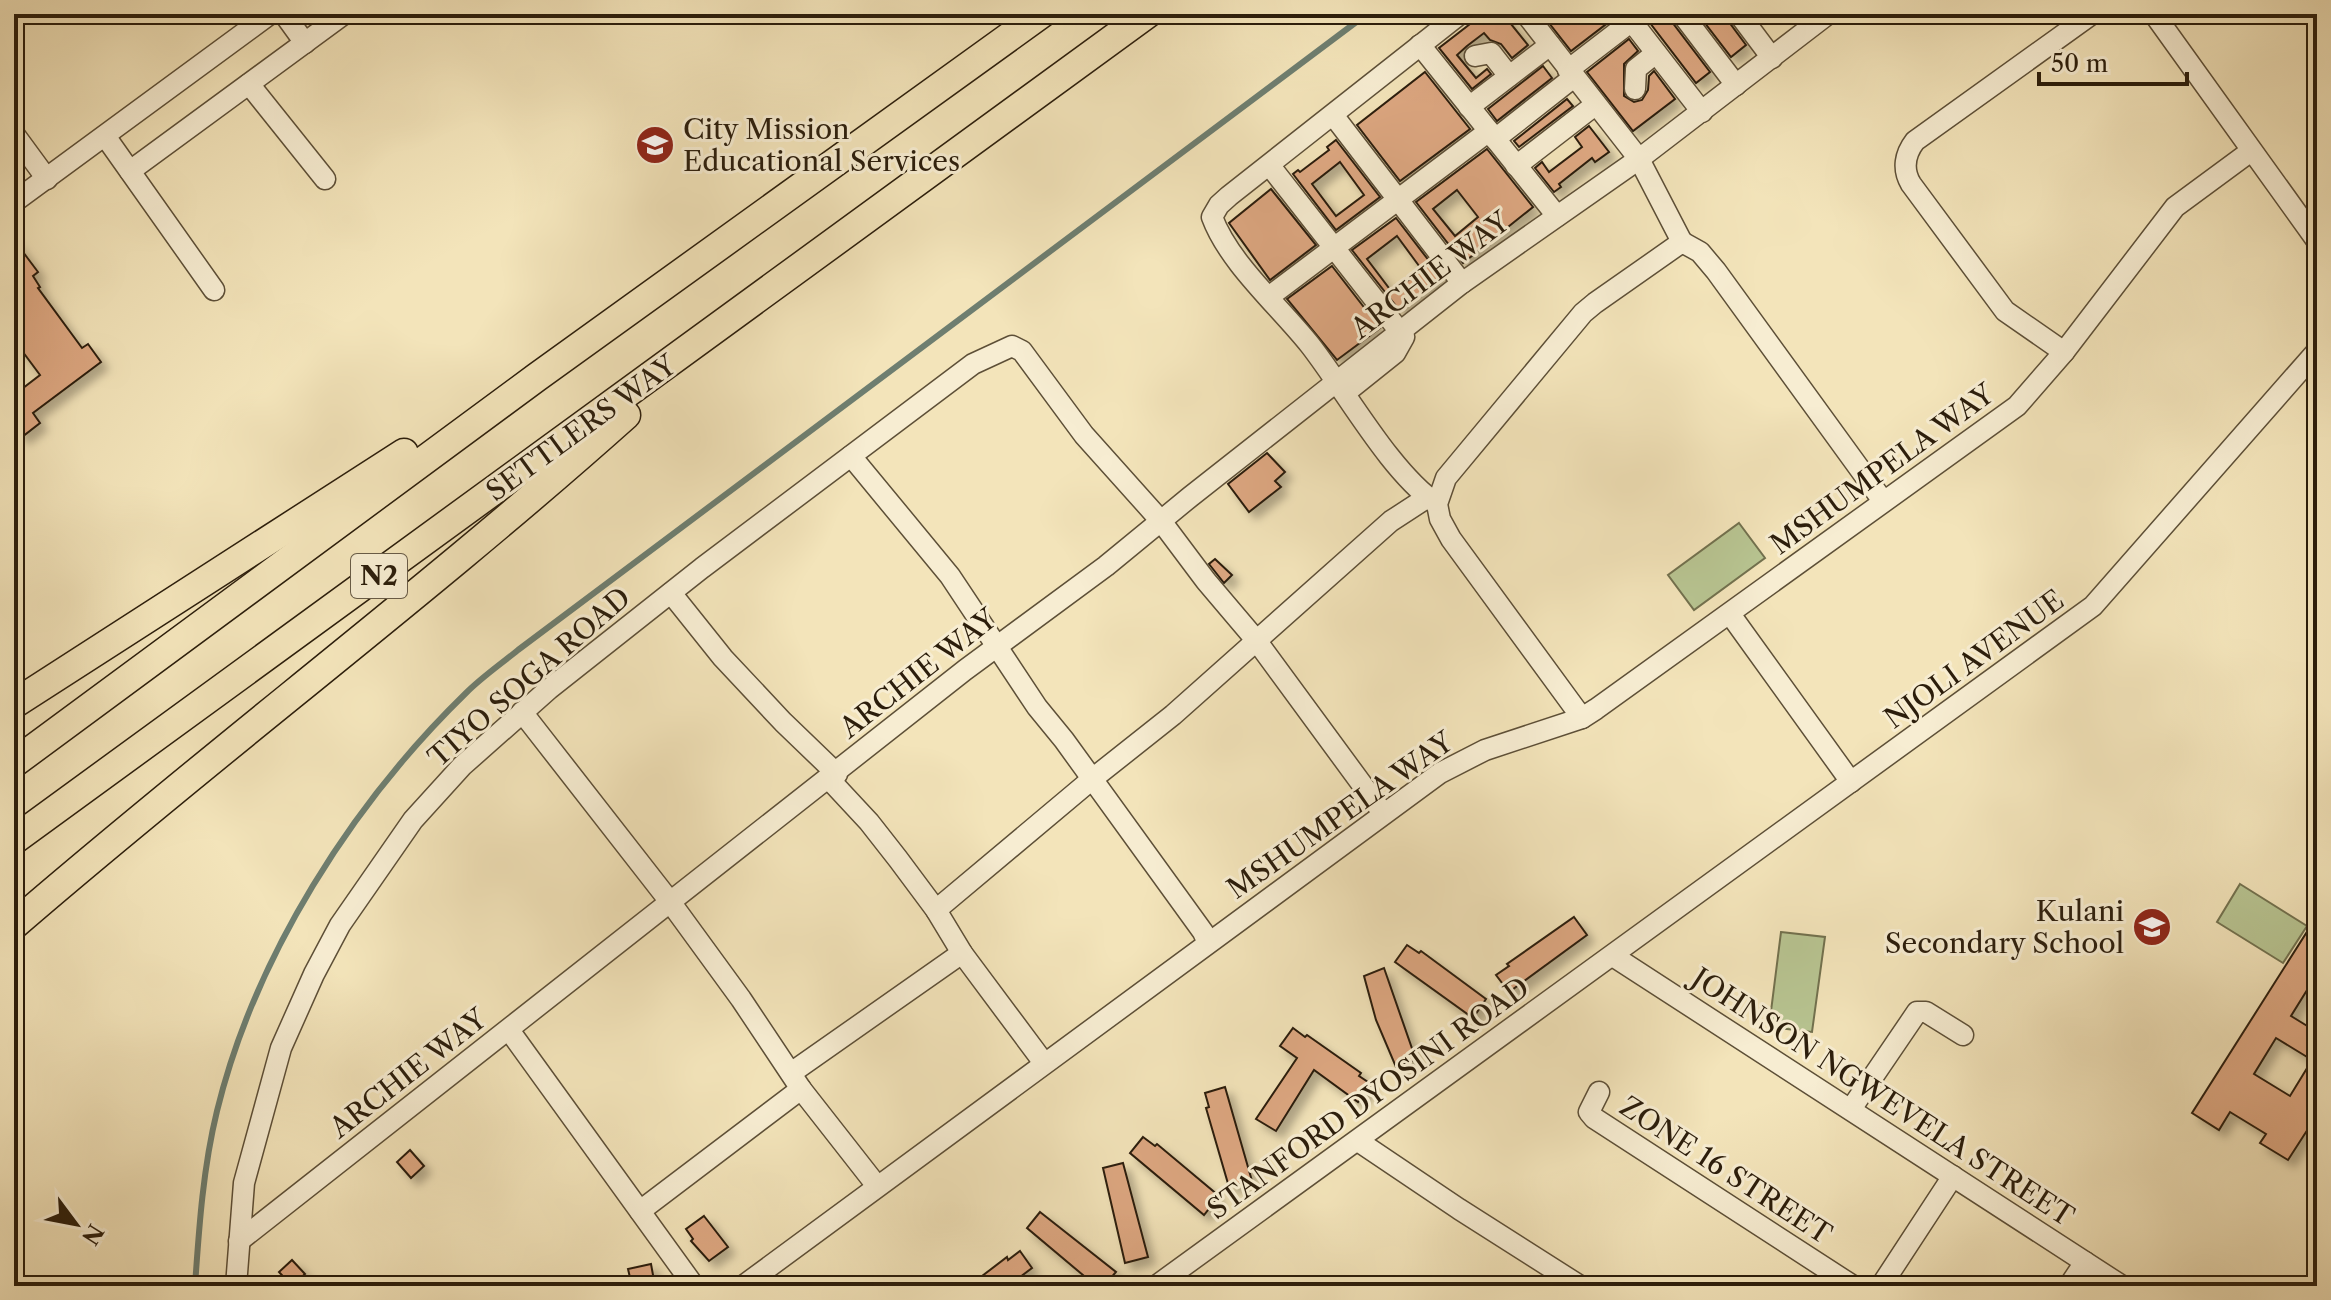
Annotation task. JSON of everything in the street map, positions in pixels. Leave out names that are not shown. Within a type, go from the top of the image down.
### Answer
[{"type":"highway","name":"N2","points":[[14,763],[537,377],[1041,14]]},
{"type":"highway","name":"SETTLERS WAY","points":[[14,840],[1147,14]]},
{"type":"highway","points":[[14,925],[121,832],[537,495],[743,311]]},
{"type":"highway","points":[[14,704],[454,421],[537,377]]},
{"type":"street","points":[[14,202],[270,14]]},
{"type":"street","points":[[284,14],[305,43]]},
{"type":"street","points":[[130,171],[344,14]]},
{"type":"street","points":[[1460,14],[1229,196],[1212,217],[1234,253],[1341,387],[1401,470],[1432,500],[1451,539],[1582,718]]},
{"type":"street","points":[[1526,14],[1639,159],[1682,242],[1700,252],[1716,271],[1883,501]]},
{"type":"street","points":[[1682,14],[1736,85]]},
{"type":"street","points":[[1739,14],[1772,58]]},
{"type":"street","name":"ARCHIE WAY","points":[[239,1241],[997,646],[1341,387],[1402,331],[1462,283],[1639,159],[1828,14]]},
{"type":"street","points":[[2064,352],[2005,311],[1911,184],[1906,162],[1915,141],[2092,14]]},
{"type":"street","points":[[2154,14],[2317,241]]},
{"type":"street","points":[[1270,296],[1398,199],[1492,135],[1571,73],[1633,16],[1656,53],[1702,112]]},
{"type":"street","points":[[1420,45],[1557,216]]},
{"type":"street","points":[[1469,107],[1550,45]]},
{"type":"street","points":[[1475,56],[1491,53],[1509,76]]},
{"type":"street","points":[[1635,89],[1636,69],[1656,53]]},
{"type":"street","points":[[249,84],[325,179]]},
{"type":"street","points":[[1516,166],[1595,105]]},
{"type":"street","points":[[1333,115],[1462,283]]},
{"type":"street","points":[[14,134],[47,179]]},
{"type":"street","points":[[105,136],[214,290]]},
{"type":"street","name":"MSHUMPELA WAY","points":[[743,1286],[1383,813],[1464,758],[1582,718],[2017,406],[2064,352],[2175,207],[2251,151]]},
{"type":"street","points":[[1270,166],[1393,325],[1402,331]]},
{"type":"street","points":[[936,910],[1173,715],[1391,521],[1432,500],[1451,469],[1583,313],[1682,242]]},
{"type":"street","name":"TIYO SOGA ROAD","points":[[236,1286],[244,1183],[281,1048],[314,974],[340,925],[377,868],[422,809],[462,766],[522,712],[671,593],[973,364],[1008,346],[1016,346],[1022,351],[1084,435],[1161,521]]},
{"type":"street","name":"NJOLI AVENUE","points":[[1613,956],[2093,606],[2317,351]]},
{"type":"street","points":[[851,456],[940,562],[1037,707],[1064,740],[1208,943]]},
{"type":"street","points":[[1161,521],[1256,640],[1383,813]]},
{"type":"street","points":[[671,593],[723,658],[833,776],[936,910],[962,953],[1044,1063]]},
{"type":"street","points":[[1730,614],[1851,782]]},
{"type":"street","points":[[522,712],[671,903],[738,994],[796,1081],[877,1186]]},
{"type":"street","points":[[643,1217],[796,1081],[962,953]]},
{"type":"street","name":"JOHNSON NGWEVELA STREET","points":[[1613,956],[2122,1286]]},
{"type":"street","name":"STANFORD DYOSINI ROAD","points":[[1156,1286],[1613,956]]},
{"type":"street","points":[[1851,1109],[1917,1012],[1926,1012],[1963,1035]]},
{"type":"street","points":[[509,1030],[694,1286]]},
{"type":"street","name":"ZONE 16 STREET","points":[[1599,1092],[1589,1112],[1594,1118],[1853,1286]]},
{"type":"street","points":[[1358,1141],[1580,1286]]},
{"type":"street","points":[[1881,1286],[1953,1176]]},
{"type":"street","points":[[2069,1286],[2085,1262]]},
{"type":"green space","points":[[1739,523],[1765,558],[1694,610],[1668,575]]},
{"type":"green space","points":[[2240,884],[2307,926],[2283,963],[2217,922]]},
{"type":"green space","points":[[1781,932],[1825,937],[1812,1032],[1769,1027]]},
{"type":"building","points":[[1483,14],[1503,14],[1528,45],[1512,58],[1501,44],[1490,40],[1484,33],[1467,46],[1457,55],[1476,78],[1487,69],[1491,74],[1472,89],[1439,48]]},
{"type":"building","points":[[1542,14],[1613,14],[1614,18],[1571,51]]},
{"type":"building","points":[[1657,14],[1669,14],[1710,72],[1696,83],[1650,23]]},
{"type":"building","points":[[1698,14],[1726,14],[1746,45],[1731,57]]},
{"type":"building","points":[[1629,39],[1638,51],[1624,64],[1624,96],[1634,102],[1642,100],[1648,90],[1649,76],[1654,71],[1675,99],[1633,131],[1587,72]]},
{"type":"building","points":[[1543,66],[1552,78],[1497,121],[1488,109]]},
{"type":"building","points":[[1425,72],[1470,129],[1400,181],[1357,125]]},
{"type":"building","points":[[1567,99],[1573,106],[1519,147],[1514,141]]},
{"type":"building","points":[[1589,126],[1609,152],[1595,162],[1592,158],[1559,184],[1561,187],[1554,192],[1535,168],[1542,162],[1549,172],[1582,147],[1575,137]]},
{"type":"building","points":[[1336,140],[1380,197],[1336,230],[1293,174],[1329,150],[1327,147]],"holes":[[[1340,162],[1364,195],[1336,216],[1312,184]]]},
{"type":"building","points":[[1487,149],[1533,207],[1463,263],[1416,202]],"holes":[[[1457,190],[1478,217],[1455,236],[1433,209]]]},
{"type":"building","points":[[1271,189],[1316,245],[1270,280],[1229,223]]},
{"type":"building","points":[[1396,218],[1443,279],[1404,305],[1406,307],[1400,311],[1352,250]],"holes":[[[1397,236],[1422,270],[1392,292],[1367,259]]]},
{"type":"building","points":[[14,240],[38,272],[33,276],[38,288],[82,348],[88,344],[101,362],[33,413],[40,423],[22,437],[14,426],[14,395],[40,375],[14,340],[23,333],[14,320]]},
{"type":"building","points":[[1332,266],[1380,328],[1337,360],[1287,299]]},
{"type":"building","points":[[1267,453],[1285,472],[1275,481],[1281,487],[1249,512],[1228,484]]},
{"type":"building","points":[[1215,559],[1232,575],[1224,583],[1209,564]]},
{"type":"building","points":[[2317,916],[2317,974],[2291,1016],[2317,1032],[2317,1115],[2288,1160],[2260,1143],[2266,1134],[2230,1112],[2219,1130],[2192,1113]],"holes":[[[2276,1038],[2312,1060],[2290,1096],[2254,1074]]]},
{"type":"building","points":[[1574,917],[1587,935],[1509,992],[1496,975]]},
{"type":"building","points":[[1407,945],[1419,953],[1421,951],[1486,999],[1473,1018],[1395,962]]},
{"type":"building","points":[[1384,968],[1416,1060],[1396,1067],[1376,1020],[1364,976]]},
{"type":"building","points":[[1293,1028],[1361,1073],[1359,1076],[1371,1084],[1358,1102],[1314,1070],[1276,1131],[1256,1119],[1297,1058],[1280,1046]]},
{"type":"building","points":[[1225,1087],[1252,1181],[1229,1187],[1206,1108],[1209,1107],[1205,1093]]},
{"type":"building","points":[[1143,1137],[1155,1146],[1157,1144],[1219,1196],[1204,1215],[1130,1153]]},
{"type":"building","points":[[410,1150],[424,1166],[411,1178],[397,1162]]},
{"type":"building","points":[[1123,1163],[1148,1257],[1125,1263],[1103,1168]]},
{"type":"building","points":[[1040,1212],[1116,1272],[1104,1286],[1096,1286],[1027,1228]]},
{"type":"building","points":[[704,1216],[728,1247],[709,1261],[691,1241],[693,1239],[686,1229]]},
{"type":"building","points":[[1020,1251],[1032,1268],[1008,1286],[969,1286],[1007,1257],[1008,1260]]},
{"type":"building","points":[[292,1260],[305,1274],[292,1286],[279,1272]]},
{"type":"building","points":[[651,1264],[655,1286],[632,1286],[628,1269]]},
{"type":"waterway","points":[[195,1286],[202,1198],[212,1133],[234,1053],[256,996],[282,940],[347,833],[424,736],[472,687],[518,650],[1367,14]]},
{"type":"place","name":"City Mission Educational Services","points":[[655,145]]},
{"type":"place","name":"Kulani Secondary School","points":[[2152,927]]}]
